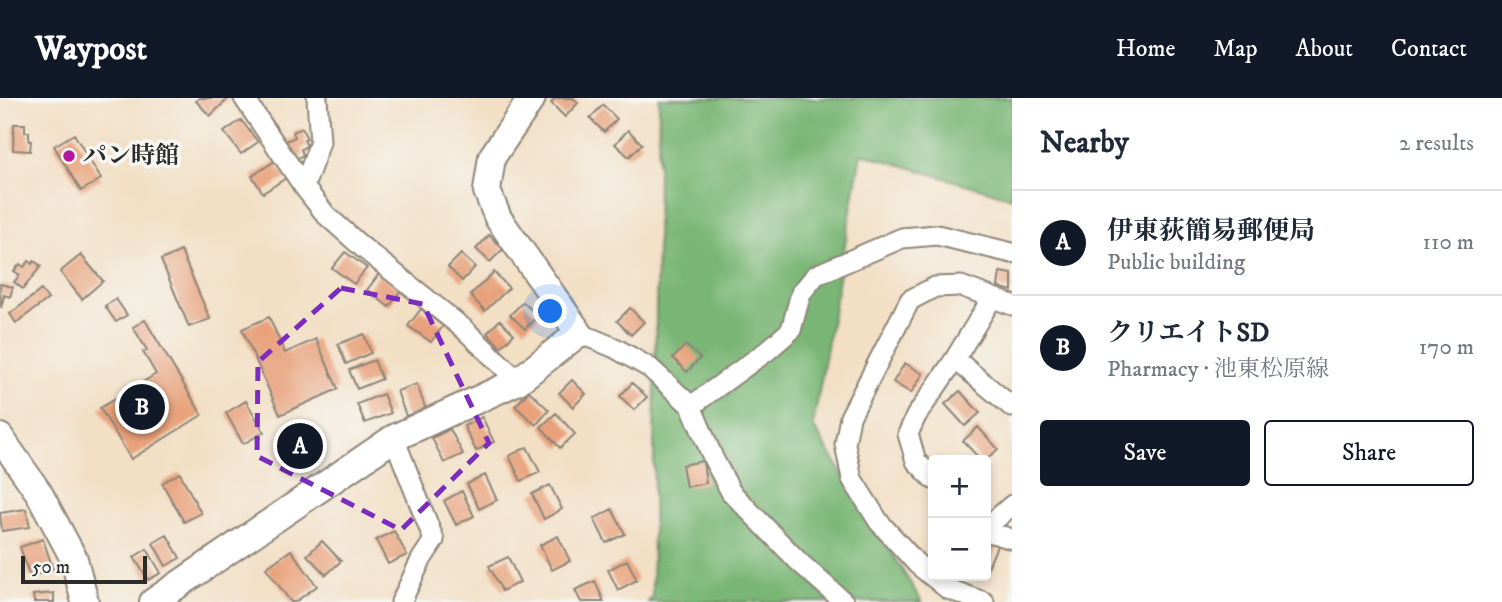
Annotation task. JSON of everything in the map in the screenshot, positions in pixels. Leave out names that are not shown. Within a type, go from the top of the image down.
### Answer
[{"type":"street","points":[[244,98],[326,215],[464,329],[517,381]]},
{"type":"street","points":[[304,187],[320,142],[317,98]]},
{"type":"street","points":[[531,98],[492,157],[487,191],[498,218],[579,333],[615,348],[650,369],[691,406],[731,492],[799,562],[844,602]]},
{"type":"street","points":[[691,406],[767,351],[791,330],[801,293],[816,275],[902,238],[937,235],[1012,253]]},
{"type":"street","points":[[984,602],[948,589],[916,564],[879,522],[852,479],[845,444],[850,417],[910,300],[935,287],[961,286],[1012,305]]},
{"type":"street","points":[[928,474],[916,461],[908,434],[916,416],[992,298]]},
{"type":"street","points":[[153,602],[394,438],[517,381],[579,333]]},
{"type":"street","points":[[955,359],[1012,407]]},
{"type":"street","points":[[0,437],[39,493],[74,559],[85,602]]},
{"type":"street","points":[[394,438],[434,540],[401,602]]},
{"type":"street","points":[[991,525],[1012,505]]},
{"type":"street","points":[[991,532],[1012,539]]},
{"type":"highlighted area","points":[[341,288],[423,304],[489,443],[401,530],[257,456],[258,362]]},
{"type":"green space","points":[[659,98],[1012,98],[1012,198],[861,153],[813,426],[922,602],[648,602],[652,597]]},
{"type":"building","points":[[199,98],[229,98],[210,116],[196,101]]},
{"type":"building","points":[[556,98],[573,98],[578,103],[565,117],[551,103]]},
{"type":"building","points":[[603,105],[617,119],[604,132],[590,118]]},
{"type":"building","points":[[241,120],[258,142],[241,154],[224,132]]},
{"type":"building","points":[[14,124],[25,124],[25,132],[29,132],[31,141],[30,151],[13,150]]},
{"type":"building","points":[[302,128],[307,146],[301,149],[303,155],[294,160],[286,141],[295,137],[293,132]]},
{"type":"building","points":[[628,130],[642,144],[629,157],[615,144]]},
{"type":"building","points":[[74,134],[101,179],[81,191],[54,146]]},
{"type":"building","points":[[275,161],[286,178],[263,193],[252,176]]},
{"type":"building","points":[[489,235],[503,249],[490,262],[476,249]]},
{"type":"building","points":[[181,251],[210,319],[189,327],[161,260]]},
{"type":"building","points":[[345,252],[367,268],[354,284],[332,268]]},
{"type":"building","points":[[461,254],[475,267],[462,281],[448,267]]},
{"type":"building","points":[[81,255],[103,281],[82,299],[60,272]]},
{"type":"building","points":[[29,261],[41,266],[23,289],[14,282],[20,275],[14,271],[20,264],[24,267]]},
{"type":"building","points":[[494,272],[509,288],[485,311],[470,295]]},
{"type":"building","points":[[1000,272],[1012,274],[1012,291],[998,287]]},
{"type":"building","points":[[379,274],[401,290],[389,307],[367,290]]},
{"type":"building","points":[[0,284],[13,287],[10,297],[4,295],[1,308]]},
{"type":"building","points":[[41,290],[48,299],[16,323],[10,314]]},
{"type":"building","points":[[116,299],[127,315],[116,322],[105,306]]},
{"type":"building","points":[[523,302],[538,316],[525,329],[510,315]]},
{"type":"building","points":[[630,308],[644,322],[631,335],[617,321]]},
{"type":"building","points":[[421,309],[443,326],[431,342],[408,326]]},
{"type":"building","points":[[269,317],[285,353],[316,339],[338,389],[280,415],[242,329]]},
{"type":"building","points":[[145,320],[202,415],[131,459],[100,408],[156,374],[143,352],[147,350],[133,327]]},
{"type":"building","points":[[500,320],[514,334],[501,347],[487,333]]},
{"type":"building","points":[[364,334],[371,353],[346,364],[338,344]]},
{"type":"building","points":[[686,345],[700,358],[687,372],[673,358]]},
{"type":"building","points":[[374,360],[382,379],[357,389],[349,370]]},
{"type":"building","points":[[905,363],[923,374],[911,393],[893,382]]},
{"type":"building","points":[[572,380],[586,394],[573,407],[559,393]]},
{"type":"building","points":[[632,383],[647,397],[634,410],[620,396]]},
{"type":"building","points":[[417,384],[426,410],[406,416],[397,391]]},
{"type":"building","points":[[529,391],[549,410],[536,425],[515,406]]},
{"type":"building","points":[[960,391],[980,413],[965,426],[945,404]]},
{"type":"building","points":[[383,394],[391,413],[365,423],[357,404]]},
{"type":"building","points":[[246,401],[264,432],[243,444],[226,413]]},
{"type":"building","points":[[556,413],[575,434],[560,448],[541,427]]},
{"type":"building","points":[[482,417],[494,442],[476,451],[464,426]]},
{"type":"building","points":[[978,427],[998,449],[991,455],[976,455],[963,441]]},
{"type":"building","points":[[450,429],[463,454],[444,463],[432,438]]},
{"type":"building","points":[[527,447],[540,472],[521,481],[509,456]]},
{"type":"building","points":[[703,461],[706,483],[686,487],[682,465]]},
{"type":"building","points":[[180,473],[201,513],[184,522],[162,483]]},
{"type":"building","points":[[485,475],[497,500],[479,509],[467,484]]},
{"type":"building","points":[[550,485],[562,509],[544,519],[532,494]]},
{"type":"building","points":[[462,491],[474,516],[456,525],[444,501]]},
{"type":"building","points":[[26,509],[30,527],[2,531],[0,513]]},
{"type":"building","points":[[612,509],[625,534],[606,543],[594,519]]},
{"type":"building","points":[[394,531],[407,555],[388,564],[376,540]]},
{"type":"building","points":[[167,535],[180,558],[166,566],[153,543]]},
{"type":"building","points":[[558,536],[570,561],[552,570],[540,545]]},
{"type":"building","points":[[991,537],[999,541],[991,560]]},
{"type":"building","points":[[43,539],[53,569],[30,577],[20,547]]},
{"type":"building","points":[[322,541],[341,561],[326,575],[307,555]]},
{"type":"building","points":[[147,549],[161,573],[148,580],[134,557]]},
{"type":"building","points":[[291,550],[317,586],[295,602],[291,602],[266,568]]},
{"type":"building","points":[[508,557],[520,582],[502,591],[489,566]]},
{"type":"building","points":[[627,560],[637,580],[618,590],[608,570]]},
{"type":"building","points":[[595,581],[604,602],[581,602],[575,590]]},
{"type":"building","points":[[54,593],[54,602],[34,602],[33,595]]},
{"type":"place","name":"パン時館","points":[[69,156]]},
{"type":"place","name":"クリエイトSD","points":[[142,407]]},
{"type":"place","name":"伊東荻簡易郵便局","points":[[300,446]]}]
